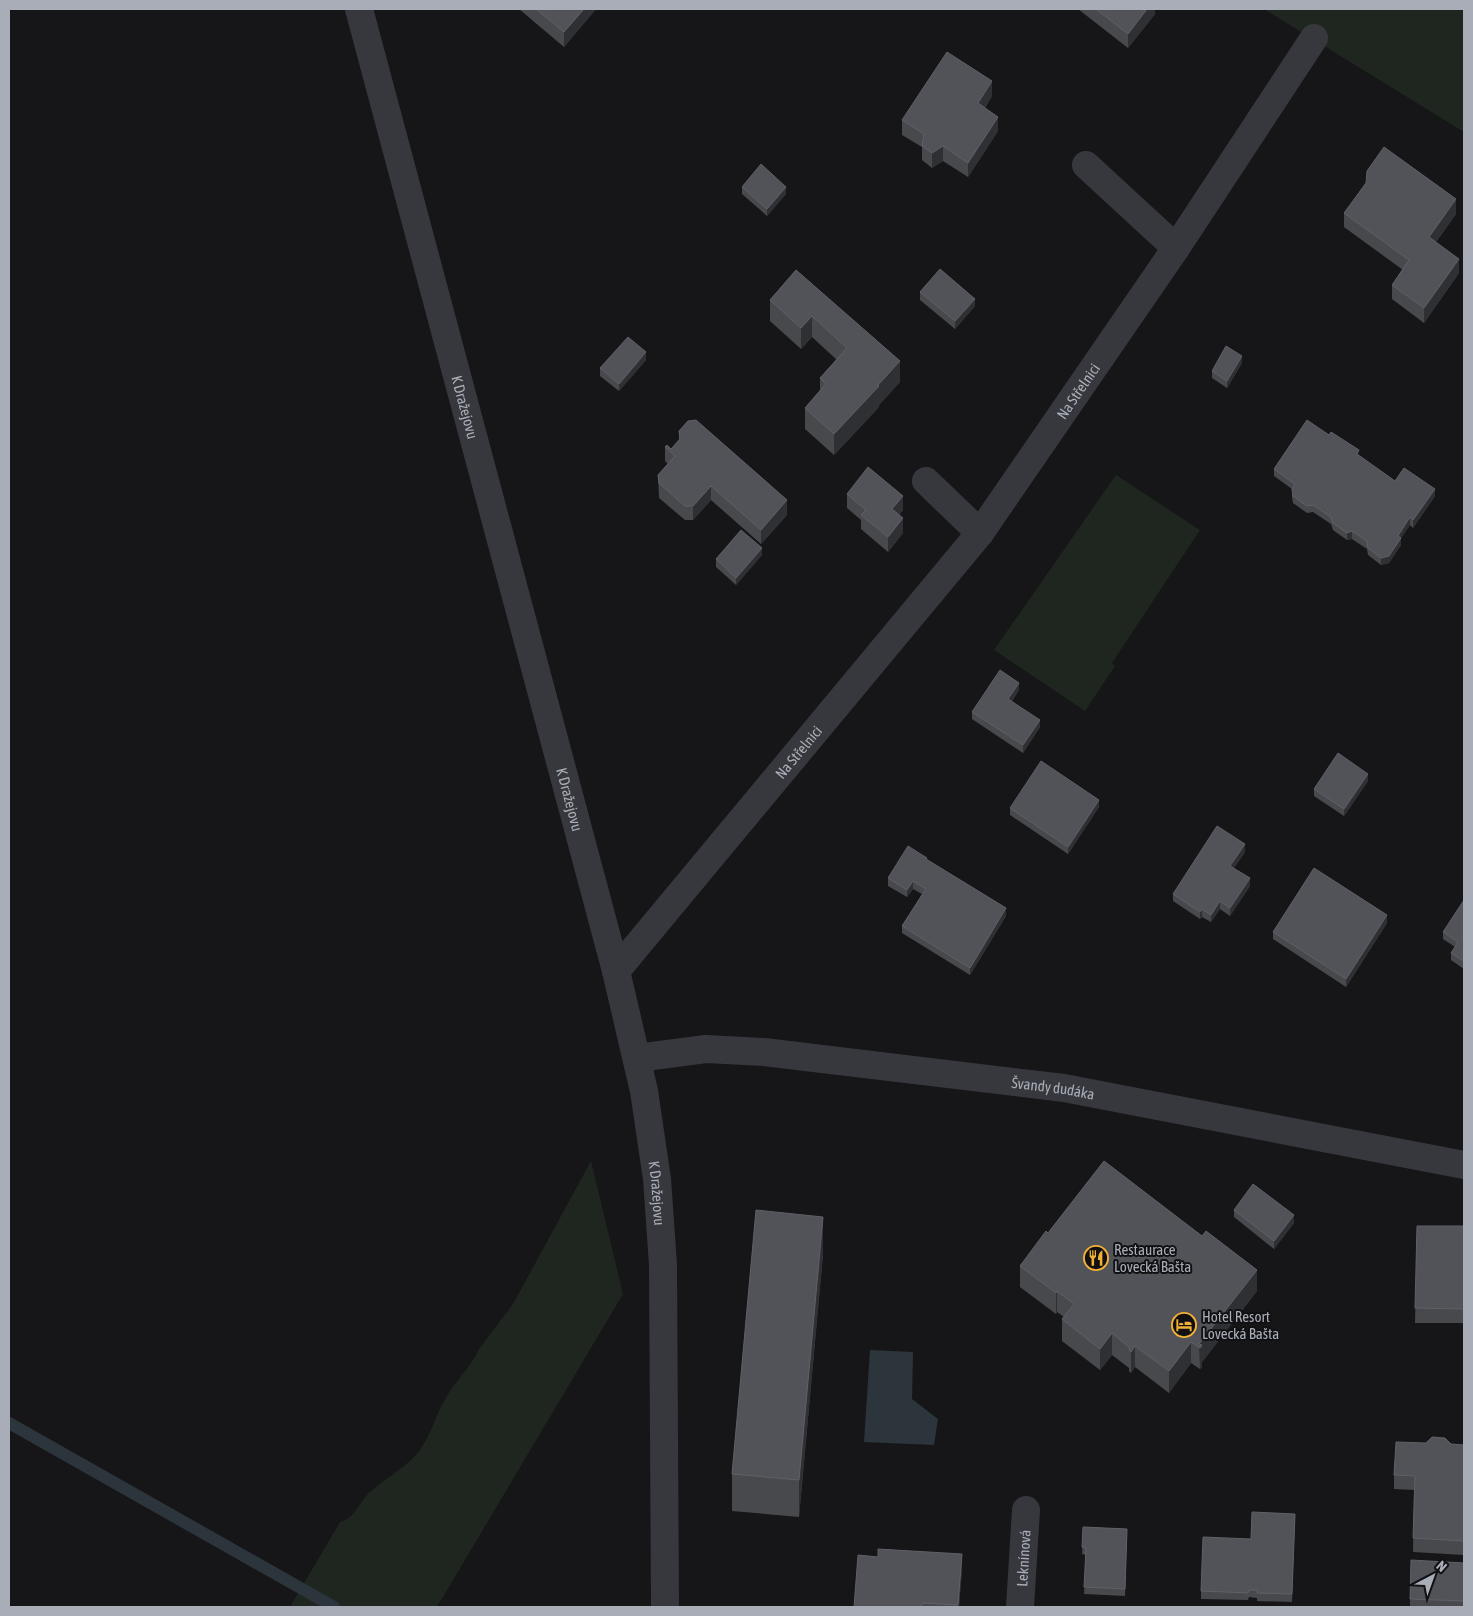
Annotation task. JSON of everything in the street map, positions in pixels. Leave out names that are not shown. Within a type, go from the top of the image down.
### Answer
[{"type":"street","name":"K Dražejovu","points":[[359,9],[616,971],[644,1091],[657,1179],[663,1265],[665,1607]]},
{"type":"street","name":"Na Střelnici","points":[[616,971],[980,533],[1176,248],[1314,38]]},
{"type":"street","points":[[1086,165],[1176,248]]},
{"type":"street","points":[[926,481],[980,533]]},
{"type":"street","name":"Švandy dudáka","points":[[637,1058],[706,1049],[764,1052],[1064,1088],[1464,1165]]},
{"type":"street","name":"Leknínová","points":[[1020,1607],[1026,1510]]},
{"type":"shaded area","points":[[1264,9],[1464,9],[1464,132]]},
{"type":"shaded area","points":[[1116,475],[1200,530],[1112,663],[1115,666],[1085,711],[994,650]]},
{"type":"shaded area","points":[[591,1161],[623,1294],[437,1607],[290,1607],[340,1522],[349,1517],[369,1493],[409,1462],[420,1450],[451,1390],[513,1304]]},
{"type":"shaded area","points":[[870,1350],[913,1352],[912,1399],[938,1419],[934,1445],[864,1442]]},
{"type":"building","points":[[536,9],[584,9],[564,32]]},
{"type":"building","points":[[1096,9],[1147,9],[1128,34]]},
{"type":"building","points":[[947,52],[992,81],[978,103],[998,117],[968,163],[943,146],[932,153],[922,146],[924,134],[902,120]]},
{"type":"building","points":[[1384,147],[1456,199],[1429,237],[1459,259],[1424,308],[1392,285],[1409,260],[1344,213],[1366,183],[1367,171]]},
{"type":"building","points":[[761,164],[786,187],[767,209],[742,187]]},
{"type":"building","points":[[940,269],[975,299],[955,321],[920,292]]},
{"type":"building","points":[[796,270],[900,361],[834,434],[805,408],[826,384],[820,378],[847,348],[812,316],[801,328],[770,300]]},
{"type":"building","points":[[628,337],[646,352],[619,384],[600,368]]},
{"type":"building","points":[[1226,346],[1242,356],[1227,381],[1212,371]]},
{"type":"building","points":[[696,420],[787,500],[761,530],[711,486],[693,506],[685,506],[659,483],[658,475],[675,456],[665,447],[667,445],[671,449],[680,439],[679,431],[688,421]]},
{"type":"building","points":[[1307,420],[1329,435],[1331,432],[1359,450],[1357,454],[1395,481],[1404,468],[1435,489],[1413,520],[1410,517],[1398,536],[1401,538],[1389,556],[1381,558],[1368,548],[1367,541],[1352,531],[1347,533],[1333,523],[1331,517],[1313,505],[1307,506],[1293,496],[1292,489],[1295,484],[1274,469]]},
{"type":"building","points":[[868,467],[903,496],[892,509],[903,518],[888,537],[861,515],[866,510],[847,494]]},
{"type":"building","points":[[741,530],[762,548],[736,578],[716,559]]},
{"type":"building","points":[[1000,670],[1019,683],[1008,699],[1040,720],[1023,745],[972,712]]},
{"type":"building","points":[[1338,753],[1368,774],[1344,809],[1314,789]]},
{"type":"building","points":[[1041,761],[1099,800],[1068,847],[1010,808]]},
{"type":"building","points":[[1217,826],[1245,844],[1230,866],[1250,878],[1230,908],[1220,901],[1211,915],[1202,909],[1200,912],[1173,894]]},
{"type":"building","points":[[908,846],[1006,908],[970,968],[902,926],[926,889],[913,881],[907,890],[888,878]]},
{"type":"building","points":[[1314,868],[1387,915],[1346,979],[1273,932]]},
{"type":"building","points":[[1464,900],[1464,961],[1451,953],[1458,942],[1443,932]]},
{"type":"building","points":[[1104,1161],[1202,1236],[1206,1231],[1257,1270],[1199,1344],[1202,1345],[1200,1348],[1191,1342],[1169,1371],[1135,1346],[1131,1352],[1130,1348],[1112,1333],[1100,1349],[1062,1319],[1074,1304],[1020,1266],[1046,1231],[1048,1233]]},
{"type":"building","points":[[1253,1184],[1294,1215],[1274,1241],[1234,1210]]},
{"type":"building","points":[[756,1210],[823,1217],[799,1480],[732,1474]]},
{"type":"building","points":[[1417,1226],[1464,1226],[1464,1309],[1415,1308]]},
{"type":"building","points":[[1432,1437],[1445,1438],[1451,1444],[1464,1445],[1464,1541],[1413,1538],[1415,1476],[1394,1475],[1396,1442],[1426,1443]]},
{"type":"building","points":[[1252,1512],[1295,1514],[1292,1594],[1257,1593],[1257,1590],[1249,1590],[1248,1593],[1201,1591],[1203,1537],[1251,1539]]},
{"type":"building","points":[[1083,1527],[1127,1529],[1125,1589],[1084,1587],[1086,1548],[1082,1547]]},
{"type":"building","points":[[878,1549],[962,1554],[958,1605],[922,1603],[922,1607],[854,1607],[858,1555],[878,1557]]},
{"type":"building","points":[[1411,1560],[1464,1563],[1464,1601],[1410,1599]]},
{"type":"waterway","points":[[9,1423],[334,1607]]},
{"type":"place","name":"Restaurace Lovecká Bašta","points":[[1096,1258]]},
{"type":"place","name":"Hotel Resort Lovecká Bašta","points":[[1184,1325]]}]
